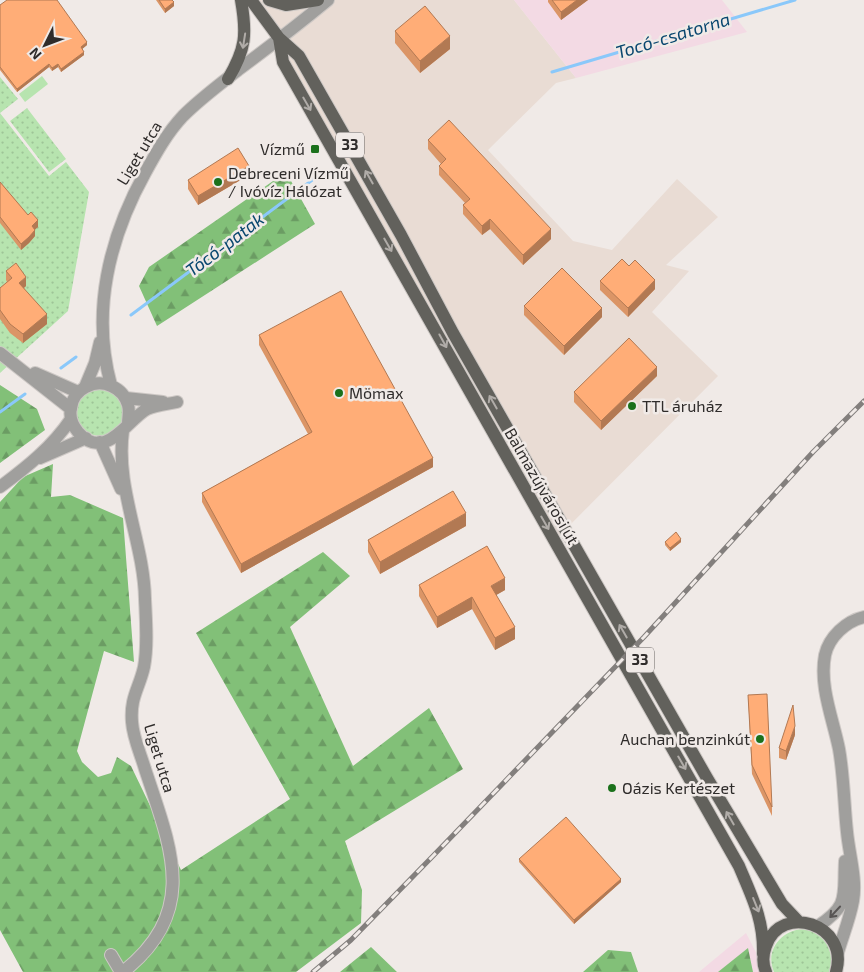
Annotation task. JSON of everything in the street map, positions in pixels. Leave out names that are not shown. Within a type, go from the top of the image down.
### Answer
[{"type":"main road","points":[[228,79],[239,60],[245,41],[241,0]]},
{"type":"main road","name":"Balmazújvárosi út","points":[[251,0],[279,38],[299,56],[401,235],[454,334],[716,794],[782,904],[800,922]]},
{"type":"main road","points":[[269,0],[286,5],[318,0]]},
{"type":"main road","name":"Balmazújvárosi út","points":[[279,38],[283,62],[739,866],[760,916],[764,932],[763,954]]},
{"type":"main road","points":[[763,954],[768,942],[776,932],[787,925],[800,922],[818,926],[830,937],[838,952],[836,972]]},
{"type":"main road","name":"33","points":[[763,954],[766,972]]},
{"type":"street","name":"Liget utca","points":[[111,385],[105,365],[102,330],[103,295],[117,232],[129,202],[163,140],[182,117],[205,95],[328,0]]},
{"type":"street","name":"Liget utca","points":[[82,390],[95,363],[102,330]]},
{"type":"street","points":[[0,353],[16,364],[71,414],[75,428],[86,438],[100,442],[110,441],[148,409],[177,402],[126,398]]},
{"type":"street","points":[[16,364],[82,390],[101,383],[111,385],[126,398],[129,407],[125,427]]},
{"type":"street","points":[[0,487],[34,461],[62,431],[82,390]]},
{"type":"street","name":"Liget utca","points":[[122,972],[145,953],[154,940],[169,909],[173,879],[172,858],[166,833],[132,724],[132,697],[144,668],[146,615],[140,554],[129,507],[121,455],[125,427]]},
{"type":"street","points":[[34,461],[86,438]]},
{"type":"street","name":"Liget utca","points":[[100,442],[129,507]]},
{"type":"street","points":[[838,952],[853,900],[853,879],[846,831],[842,763],[826,690],[824,664],[828,647],[838,632],[847,624],[864,616]]},
{"type":"street","points":[[818,926],[838,911],[842,903],[846,831]]},
{"type":"street","points":[[111,954],[122,972]]},
{"type":"shaded area","points":[[247,0],[514,0],[576,78],[556,83],[488,150],[573,241],[612,250],[677,179],[718,217],[666,265],[689,271],[652,312],[718,376],[557,538],[274,37]]},
{"type":"shaded area","points":[[514,0],[722,0],[747,32],[576,78]]},
{"type":"shaded area","points":[[746,933],[766,972],[699,972]]},
{"type":"green space","points":[[42,76],[48,84],[25,102],[19,94]]},
{"type":"green space","points":[[0,77],[18,99],[0,113]]},
{"type":"green space","points":[[27,108],[66,159],[49,172],[10,121]]},
{"type":"green space","points":[[0,113],[49,176],[66,162],[89,192],[68,311],[0,373]]},
{"type":"green space","points":[[286,172],[315,224],[157,326],[139,286],[149,267]]},
{"type":"green space","points":[[0,385],[37,409],[45,430],[0,463]]},
{"type":"green space","points":[[100,388],[109,390],[117,395],[122,403],[124,412],[122,421],[117,429],[109,434],[100,436],[91,434],[83,429],[78,421],[76,412],[78,403],[83,395],[91,390]]},
{"type":"green space","points":[[53,464],[51,497],[70,495],[123,518],[134,662],[104,651],[77,751],[82,762],[98,777],[111,773],[117,757],[131,766],[181,870],[290,799],[196,633],[323,552],[350,576],[290,627],[353,766],[429,708],[463,769],[345,841],[362,890],[361,923],[296,972],[23,972],[0,930],[0,502],[23,477]]},
{"type":"green space","points":[[805,929],[818,935],[827,945],[831,958],[829,972],[774,972],[772,956],[778,942],[789,932]]},
{"type":"green space","points":[[371,947],[397,972],[340,972]]},
{"type":"green space","points":[[748,948],[753,972],[718,972]]},
{"type":"green space","points":[[608,950],[631,952],[638,972],[583,972]]},
{"type":"building","points":[[7,0],[57,0],[87,42],[81,47],[84,52],[61,69],[58,64],[52,68],[49,64],[17,89],[0,67],[0,5]]},
{"type":"building","points":[[159,0],[172,0],[174,2],[165,9]]},
{"type":"building","points":[[552,0],[577,0],[561,12]]},
{"type":"building","points":[[425,6],[450,36],[420,61],[395,31]]},
{"type":"building","points":[[449,120],[551,229],[523,255],[490,219],[482,226],[463,205],[470,199],[439,166],[446,159],[428,140]]},
{"type":"building","points":[[238,148],[249,166],[198,196],[188,180]]},
{"type":"building","points":[[0,182],[28,215],[31,212],[38,220],[32,226],[35,230],[21,244],[0,217]]},
{"type":"building","points":[[622,259],[629,266],[635,260],[655,280],[628,308],[600,281]]},
{"type":"building","points":[[16,263],[26,277],[19,283],[47,314],[23,334],[10,324],[0,310],[0,288],[12,278],[6,271]]},
{"type":"building","points":[[562,268],[602,308],[564,346],[524,306]]},
{"type":"building","name":"Mömax","points":[[341,291],[433,458],[241,564],[202,493],[312,432],[259,335]]},
{"type":"building","points":[[629,338],[657,367],[601,421],[574,392]]},
{"type":"building","points":[[453,491],[466,513],[380,562],[368,540]]},
{"type":"building","points":[[676,532],[681,539],[670,548],[665,542]]},
{"type":"building","points":[[487,546],[505,578],[491,586],[515,627],[495,638],[472,597],[437,617],[419,585]]},
{"type":"building","name":"Auchan benzinkút","points":[[767,694],[772,807],[752,765],[748,695]]},
{"type":"building","points":[[793,705],[795,726],[786,751],[779,748]]},
{"type":"building","points":[[566,817],[621,879],[574,920],[519,859]]},
{"type":"waterway","name":"Tocó-csatorna","points":[[552,72],[795,0]]},
{"type":"waterway","name":"Tócó-patak","points":[[131,315],[319,175]]},
{"type":"waterway","name":"Tócó-patak","points":[[61,368],[76,357]]},
{"type":"waterway","name":"Tócó-patak","points":[[0,412],[25,394]]},
{"type":"railway","points":[[313,972],[351,940],[432,857],[644,637],[813,452],[864,401]]},
{"type":"place","name":"Vízmű","points":[[315,149]]},
{"type":"place","name":"Debreceni Vízmű / Ivóvíz Hálózat","points":[[218,182]]},
{"type":"place","name":"Mömax","points":[[339,393]]},
{"type":"place","name":"TTL áruház","points":[[632,406]]},
{"type":"place","name":"Auchan benzinkút","points":[[760,739]]},
{"type":"place","name":"Oázis Kertészet","points":[[612,788]]}]
